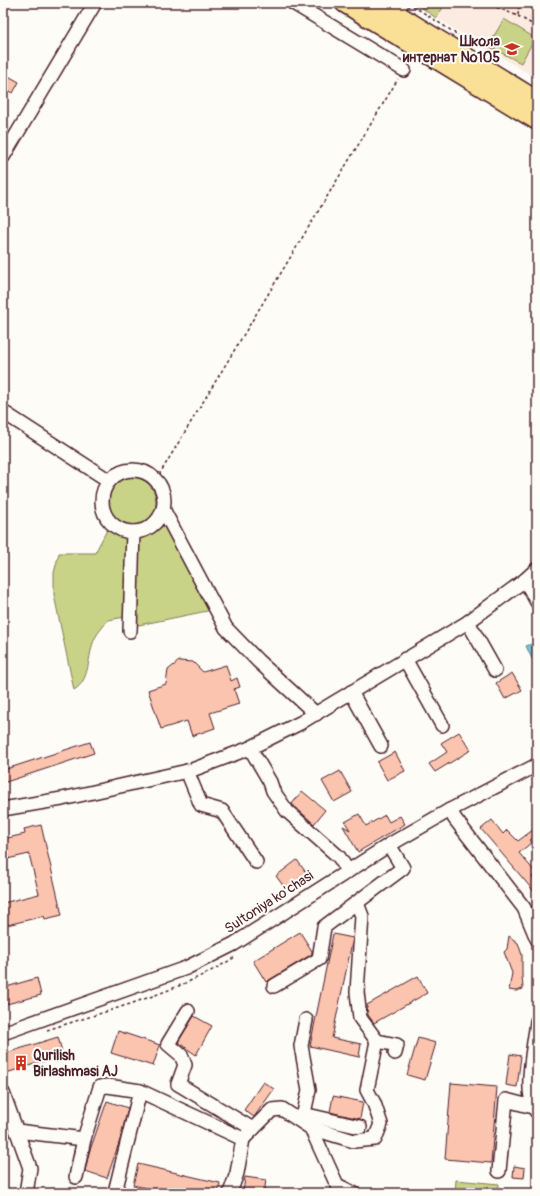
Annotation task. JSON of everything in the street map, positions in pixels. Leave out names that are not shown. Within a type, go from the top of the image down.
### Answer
[{"type":"highway","points":[[345,3],[417,37],[537,101]]},
{"type":"highway","points":[[378,3],[398,8],[417,37],[537,120]]},
{"type":"street","points":[[3,157],[95,3]]},
{"type":"street","points":[[293,3],[404,70]]},
{"type":"street","points":[[3,412],[108,480]]},
{"type":"street","points":[[132,470],[148,473],[156,480],[163,494],[163,509],[159,518],[152,526],[144,530],[133,532],[124,531],[114,527],[102,510],[102,494],[108,480],[117,473],[132,470]]},
{"type":"street","points":[[163,509],[226,628],[258,661],[316,714]]},
{"type":"street","points":[[130,631],[133,532]]},
{"type":"street","points":[[3,809],[62,799],[187,771],[250,748],[316,714],[468,622],[525,580],[537,569]]},
{"type":"street","points":[[525,580],[537,602]]},
{"type":"street","points":[[468,622],[496,670]]},
{"type":"street","points":[[406,659],[442,725]]},
{"type":"street","points":[[351,692],[381,746]]},
{"type":"street","points":[[250,748],[270,782],[273,791],[287,811],[339,857],[348,871]]},
{"type":"street","name":"Sultoniya ko'chasi","points":[[3,1033],[198,963],[234,944],[389,845],[450,810],[537,765]]},
{"type":"street","points":[[187,771],[201,805],[222,811],[256,862]]},
{"type":"street","points":[[450,810],[455,819],[524,908],[537,939]]},
{"type":"street","points":[[274,986],[319,959],[324,927],[403,868],[389,845]]},
{"type":"street","points":[[357,903],[362,916],[357,992],[360,1018],[377,1040],[397,1045],[396,1052]]},
{"type":"street","points":[[188,1011],[168,1044],[180,1055],[185,1065],[178,1084],[253,1129]]},
{"type":"street","points":[[306,1020],[301,1046],[309,1090],[305,1121],[337,1185],[354,1193]]},
{"type":"street","points":[[535,1109],[530,1096],[530,1083],[537,1021]]},
{"type":"street","points":[[230,1193],[237,1173],[243,1139],[272,1110],[282,1109],[305,1121],[354,1141],[375,1139],[381,1124],[374,1103],[367,1090],[377,1040]]},
{"type":"street","points":[[76,1177],[84,1139],[100,1087],[108,1086],[140,1091],[243,1139]]},
{"type":"street","points":[[120,1193],[115,1192],[140,1091]]},
{"type":"street","points":[[3,1093],[30,1168],[26,1193]]},
{"type":"street","points":[[499,1171],[506,1100],[535,1109]]},
{"type":"street","points":[[305,1121],[360,1127]]},
{"type":"street","points":[[17,1131],[84,1139]]},
{"type":"path","points":[[518,16],[519,3]]},
{"type":"path","points":[[491,5],[518,16],[537,27]]},
{"type":"path","points":[[156,480],[404,70]]},
{"type":"shaded area","name":"Школа интернат №105","points":[[415,3],[537,3],[537,79],[436,18]]},
{"type":"green space","points":[[415,3],[446,3],[436,18]]},
{"type":"green space","points":[[504,19],[535,38],[521,63],[488,46]]},
{"type":"green space","points":[[126,477],[136,477],[149,484],[156,497],[156,507],[149,520],[136,527],[126,527],[117,523],[110,516],[106,507],[106,497],[110,488],[117,481]]},
{"type":"green space","points":[[166,525],[212,610],[134,626],[138,537]]},
{"type":"green space","points":[[107,530],[126,536],[125,617],[108,620],[95,638],[92,645],[86,674],[79,686],[74,690],[54,595],[54,573],[59,553],[95,553]]},
{"type":"green space","points":[[456,1180],[499,1184],[498,1193],[455,1193]]},
{"type":"water","points":[[534,643],[537,650],[537,659],[535,660],[532,659],[526,646]]},
{"type":"building","points":[[3,73],[19,82],[13,93],[3,87]]},
{"type":"building","points":[[179,661],[193,662],[203,672],[226,665],[231,681],[237,678],[240,687],[234,689],[239,704],[210,713],[215,728],[192,736],[187,721],[161,729],[148,690],[166,684],[168,670]]},
{"type":"building","points":[[512,673],[522,690],[505,699],[496,683]]},
{"type":"building","points":[[459,732],[471,750],[435,772],[429,764],[447,752],[441,743]]},
{"type":"building","points":[[90,742],[94,753],[3,783],[3,770]]},
{"type":"building","points":[[395,752],[405,771],[387,780],[377,762]]},
{"type":"building","points":[[340,771],[352,792],[334,802],[322,781]]},
{"type":"building","points":[[302,791],[325,810],[314,824],[292,804]]},
{"type":"building","points":[[359,814],[366,826],[385,815],[389,822],[400,816],[405,824],[358,852],[343,826],[350,830],[345,822]]},
{"type":"building","points":[[492,820],[503,834],[507,830],[518,841],[537,827],[537,836],[530,840],[532,842],[519,853],[536,873],[532,877],[537,883],[537,895],[481,829]]},
{"type":"building","points":[[41,825],[62,915],[45,919],[44,916],[3,926],[3,903],[39,894],[29,854],[3,860],[3,839],[25,834],[24,829]]},
{"type":"building","points":[[297,860],[310,878],[298,887],[296,884],[287,891],[276,876]]},
{"type":"building","points":[[300,932],[312,951],[312,954],[266,982],[253,961]]},
{"type":"building","points":[[333,934],[353,938],[332,1038],[361,1044],[359,1057],[310,1046]]},
{"type":"building","points":[[509,936],[518,943],[522,955],[523,989],[516,991],[509,990],[512,973],[504,952],[507,949]]},
{"type":"building","points":[[418,976],[427,993],[374,1023],[368,1015],[367,1005]]},
{"type":"building","points":[[37,978],[41,995],[3,1005],[3,988]]},
{"type":"building","points":[[194,1016],[212,1026],[196,1055],[178,1042]]},
{"type":"building","points":[[118,1031],[160,1045],[153,1066],[111,1053]]},
{"type":"building","name":"Qurilish Birlashmasi AJ","points":[[58,1037],[63,1055],[3,1074],[3,1054]]},
{"type":"building","points":[[418,1038],[436,1043],[425,1080],[407,1075]]},
{"type":"building","points":[[510,1054],[521,1056],[517,1087],[506,1085]]},
{"type":"building","points":[[263,1082],[274,1089],[254,1117],[244,1110]]},
{"type":"building","points":[[451,1083],[497,1087],[491,1163],[445,1159]]},
{"type":"building","points":[[333,1096],[363,1102],[360,1119],[330,1112]]},
{"type":"building","points":[[107,1101],[128,1108],[120,1140],[107,1178],[85,1171],[89,1153]]},
{"type":"building","points":[[138,1164],[220,1183],[218,1193],[167,1193],[133,1185]]},
{"type":"building","points":[[514,1166],[525,1168],[524,1178],[513,1177]]},
{"type":"building","points":[[245,1177],[266,1180],[264,1193],[243,1193]]},
{"type":"place","name":"Школа интернат №105","points":[[512,49]]},
{"type":"place","name":"Qurilish Birlashmasi AJ","points":[[21,1063]]}]
